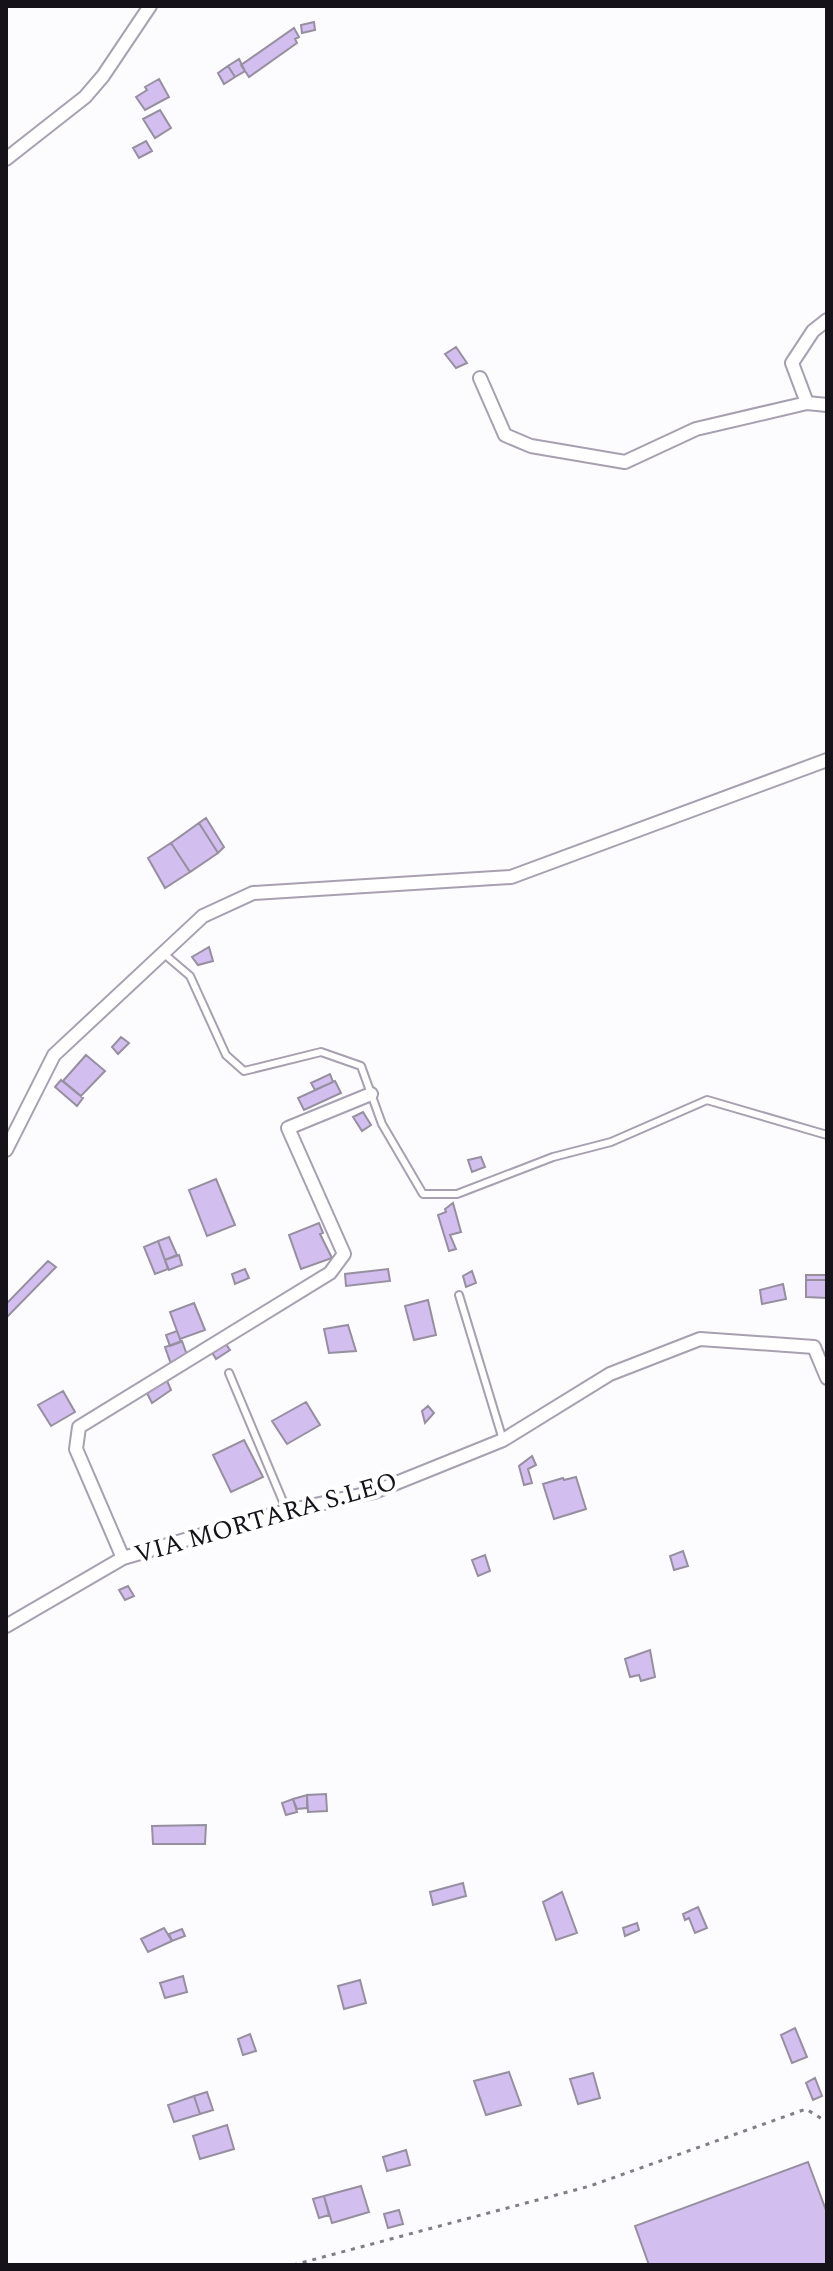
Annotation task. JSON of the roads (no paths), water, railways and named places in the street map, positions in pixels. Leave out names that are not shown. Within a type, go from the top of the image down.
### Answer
[{"type":"street","points":[[6,159],[85,97],[103,76],[150,6]]},
{"type":"street","points":[[807,403],[792,363],[813,331],[827,320]]},
{"type":"street","points":[[480,378],[505,435],[531,446],[625,462],[696,429],[807,403],[827,405]]},
{"type":"street","points":[[6,1150],[54,1055],[203,916],[253,893],[511,877],[827,760]]},
{"type":"street","points":[[123,1558],[76,1449],[79,1427],[330,1273],[344,1254],[288,1128],[371,1094]]},
{"type":"street","name":"VIA MORTARA S.LEO","points":[[6,1626],[123,1558],[287,1511],[374,1492],[503,1440],[610,1374],[700,1339],[814,1347],[827,1378]]},
{"type":"lane","points":[[163,953],[190,976],[226,1055],[244,1071],[321,1052],[361,1066],[382,1124],[423,1194],[457,1194],[553,1157],[611,1142],[707,1100],[827,1135]]},
{"type":"lane","points":[[459,1295],[503,1440]]},
{"type":"lane","points":[[229,1373],[287,1511]]}]
